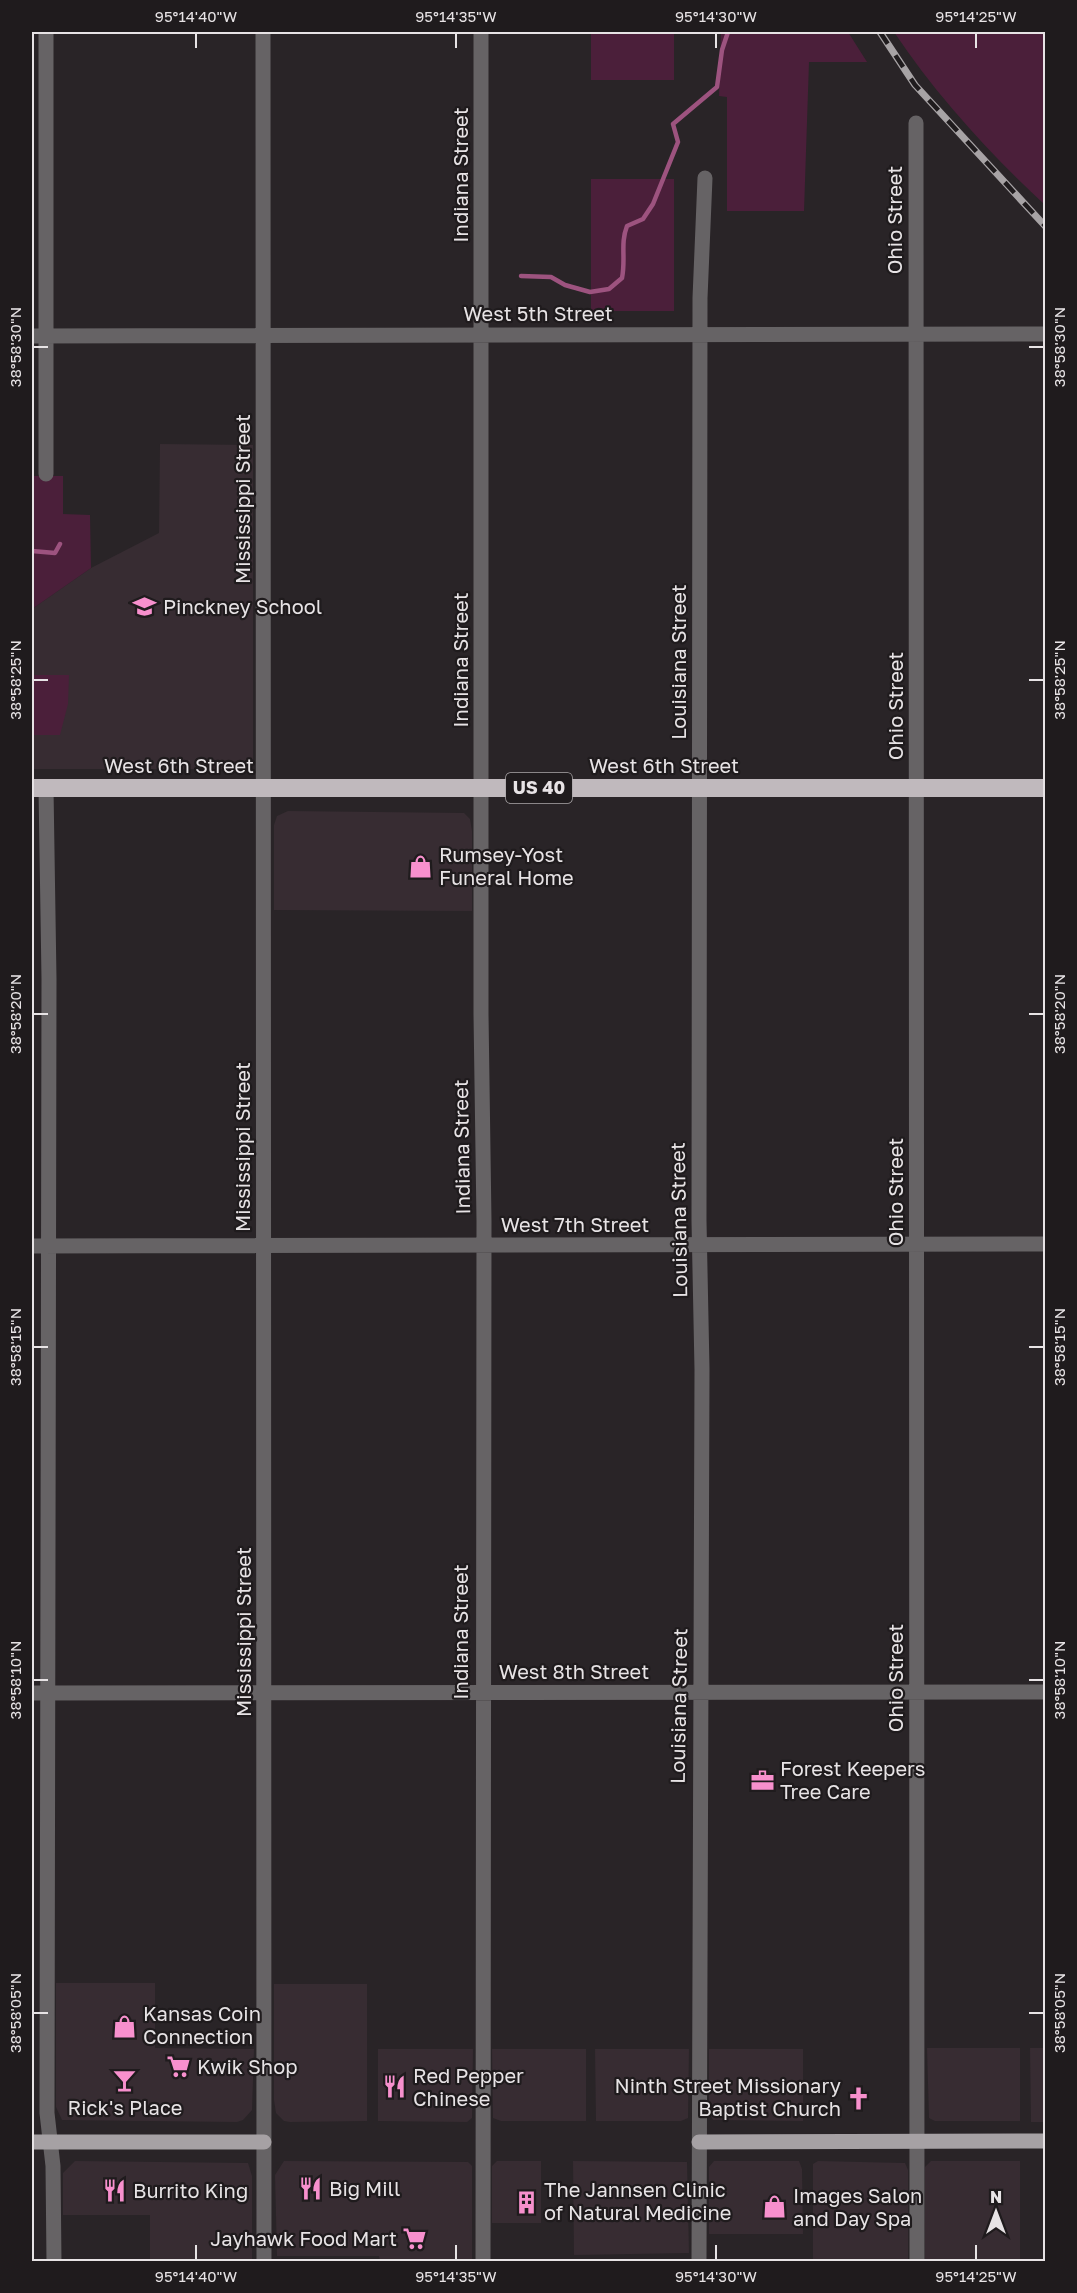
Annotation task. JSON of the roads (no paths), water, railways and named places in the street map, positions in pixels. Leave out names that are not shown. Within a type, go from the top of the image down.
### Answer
[{"type":"highway","name":"West 6th Street","points":[[39,788],[1046,788]]},
{"type":"main road","points":[[699,2142],[1046,2141]]},
{"type":"main road","points":[[32,2142],[264,2142]]},
{"type":"street","points":[[46,32],[39,336],[46,474]]},
{"type":"street","name":"Mississippi Street","points":[[263,32],[264,2262]]},
{"type":"street","name":"Indiana Street","points":[[481,32],[481,788],[484,1246],[483,2262]]},
{"type":"street","name":"Ohio Street","points":[[916,123],[917,2262]]},
{"type":"street","name":"Louisiana Street","points":[[699,2262],[701,1693],[699,334],[705,178]]},
{"type":"street","name":"West 5th Street","points":[[39,336],[1046,334]]},
{"type":"street","points":[[39,788],[49,979],[39,1693],[47,2112],[53,2166],[54,2262]]},
{"type":"street","name":"West 7th Street","points":[[32,1246],[1046,1244]]},
{"type":"street","name":"West 8th Street","points":[[39,1693],[1046,1692]]},
{"type":"waterway","points":[[521,276],[551,277],[565,285],[590,292],[609,289],[622,278],[627,226],[643,219],[653,204],[678,142],[673,124],[717,87],[722,50],[728,32]]},
{"type":"waterway","points":[[32,551],[55,553],[60,544]]},
{"type":"railway","points":[[880,32],[915,85],[1046,227]]},
{"type":"place","name":"Pinckney School","points":[[145,607]]},
{"type":"place","name":"Rumsey-Yost Funeral Home","points":[[421,866]]},
{"type":"place","name":"Forest Keepers Tree Care","points":[[762,1781]]},
{"type":"place","name":"Kansas Coin Connection","points":[[125,2026]]},
{"type":"place","name":"Kwik Shop","points":[[179,2067]]},
{"type":"place","name":"Rick's Place","points":[[125,2080]]},
{"type":"place","name":"Red Pepper Chinese","points":[[395,2087]]},
{"type":"place","name":"Ninth Street Missionary Baptist Church","points":[[859,2098]]},
{"type":"place","name":"Big Mill","points":[[311,2189]]},
{"type":"place","name":"Burrito King","points":[[115,2191]]},
{"type":"place","name":"The Jannsen Clinic of Natural Medicine","points":[[526,2202]]},
{"type":"place","name":"Images Salon and Day Spa","points":[[775,2207]]},
{"type":"place","name":"Jayhawk Food Mart","points":[[415,2239]]}]
